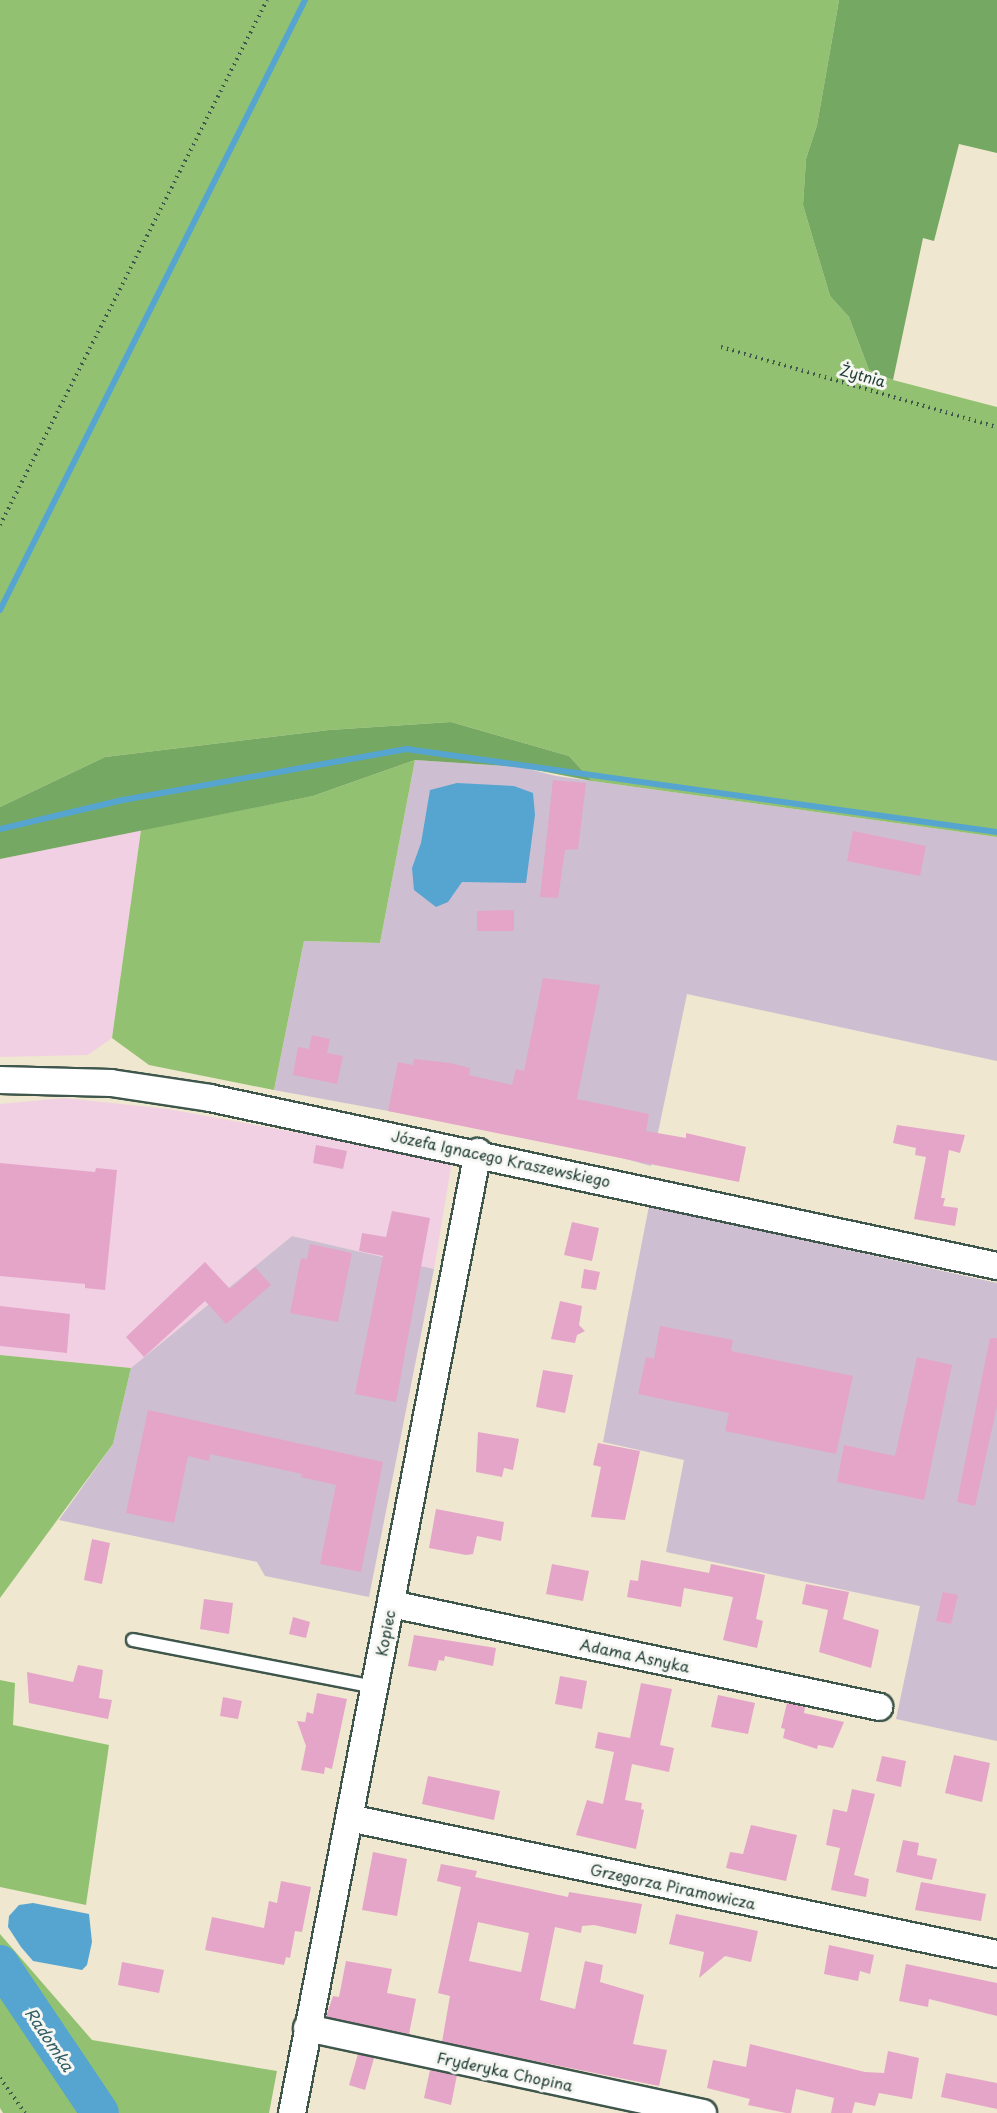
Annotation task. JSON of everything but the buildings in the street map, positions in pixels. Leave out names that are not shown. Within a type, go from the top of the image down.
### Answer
[{"type":"street","name":"Józefa Ignacego Kraszewskiego","points":[[0,1080],[54,1079],[164,1089],[478,1152],[997,1266]]},
{"type":"street","name":"Kopiec","points":[[292,2113],[478,1152]]},
{"type":"street","name":"Adama Asnyka","points":[[391,1604],[879,1707]]},
{"type":"street","name":"Grzegorza Piramowicza","points":[[349,1818],[997,1953]]},
{"type":"street","name":"Fryderyka Chopina","points":[[307,2028],[703,2113]]},
{"type":"lane","points":[[133,1640],[374,1687]]},
{"type":"path","points":[[0,525],[267,0]]},
{"type":"path","name":"Żytnia","points":[[721,346],[997,427]]},
{"type":"path","points":[[0,2078],[26,2113]]},
{"type":"shaded area","points":[[415,760],[521,767],[556,776],[997,837],[997,1061],[687,994],[651,1166],[579,1146],[274,1090],[304,941],[380,943]]},
{"type":"shaded area","points":[[141,830],[112,1038],[88,1055],[0,1057],[0,859]]},
{"type":"shaded area","points":[[64,1098],[168,1109],[452,1161],[434,1269],[292,1236],[131,1368],[0,1355],[0,1104]]},
{"type":"shaded area","points":[[649,1206],[997,1283],[997,1741],[896,1719],[920,1606],[666,1552],[684,1460],[603,1442]]},
{"type":"shaded area","points":[[292,1236],[434,1269],[369,1597],[265,1576],[257,1562],[59,1520],[113,1444],[131,1368]]},
{"type":"green space","points":[[0,0],[839,0],[817,125],[806,159],[803,205],[830,296],[849,317],[869,370],[893,380],[997,407],[997,837],[592,781],[569,756],[451,722],[329,730],[105,757],[0,807]]},
{"type":"green space","points":[[839,0],[997,0],[997,153],[959,144],[934,241],[923,238],[893,380],[869,370],[849,317],[830,296],[803,205],[806,159],[817,125]]},
{"type":"green space","points":[[451,722],[569,756],[592,781],[521,767],[415,760],[313,796],[0,859],[0,807],[105,757],[329,730]]},
{"type":"green space","points":[[415,760],[380,943],[304,941],[274,1090],[149,1065],[112,1038],[141,830],[313,796]]},
{"type":"green space","points":[[0,1355],[131,1368],[113,1444],[0,1598]]},
{"type":"green space","points":[[0,1680],[15,1683],[13,1725],[109,1745],[86,1905],[0,1887]]},
{"type":"green space","points":[[0,1934],[92,2040],[277,2071],[269,2113],[3,2113],[0,2108]]},
{"type":"water","points":[[457,783],[514,786],[533,793],[535,815],[526,883],[462,882],[448,902],[436,907],[414,890],[412,868],[421,843],[430,790]]},
{"type":"water","points":[[33,1903],[89,1914],[92,1942],[87,1965],[82,1970],[33,1961],[21,1947],[8,1927],[9,1916],[19,1905]]},
{"type":"waterway","points":[[0,610],[305,0]]},
{"type":"waterway","points":[[0,829],[123,800],[406,749],[997,832]]},
{"type":"waterway","name":"Radomka","points":[[0,1964],[100,2113]]}]
